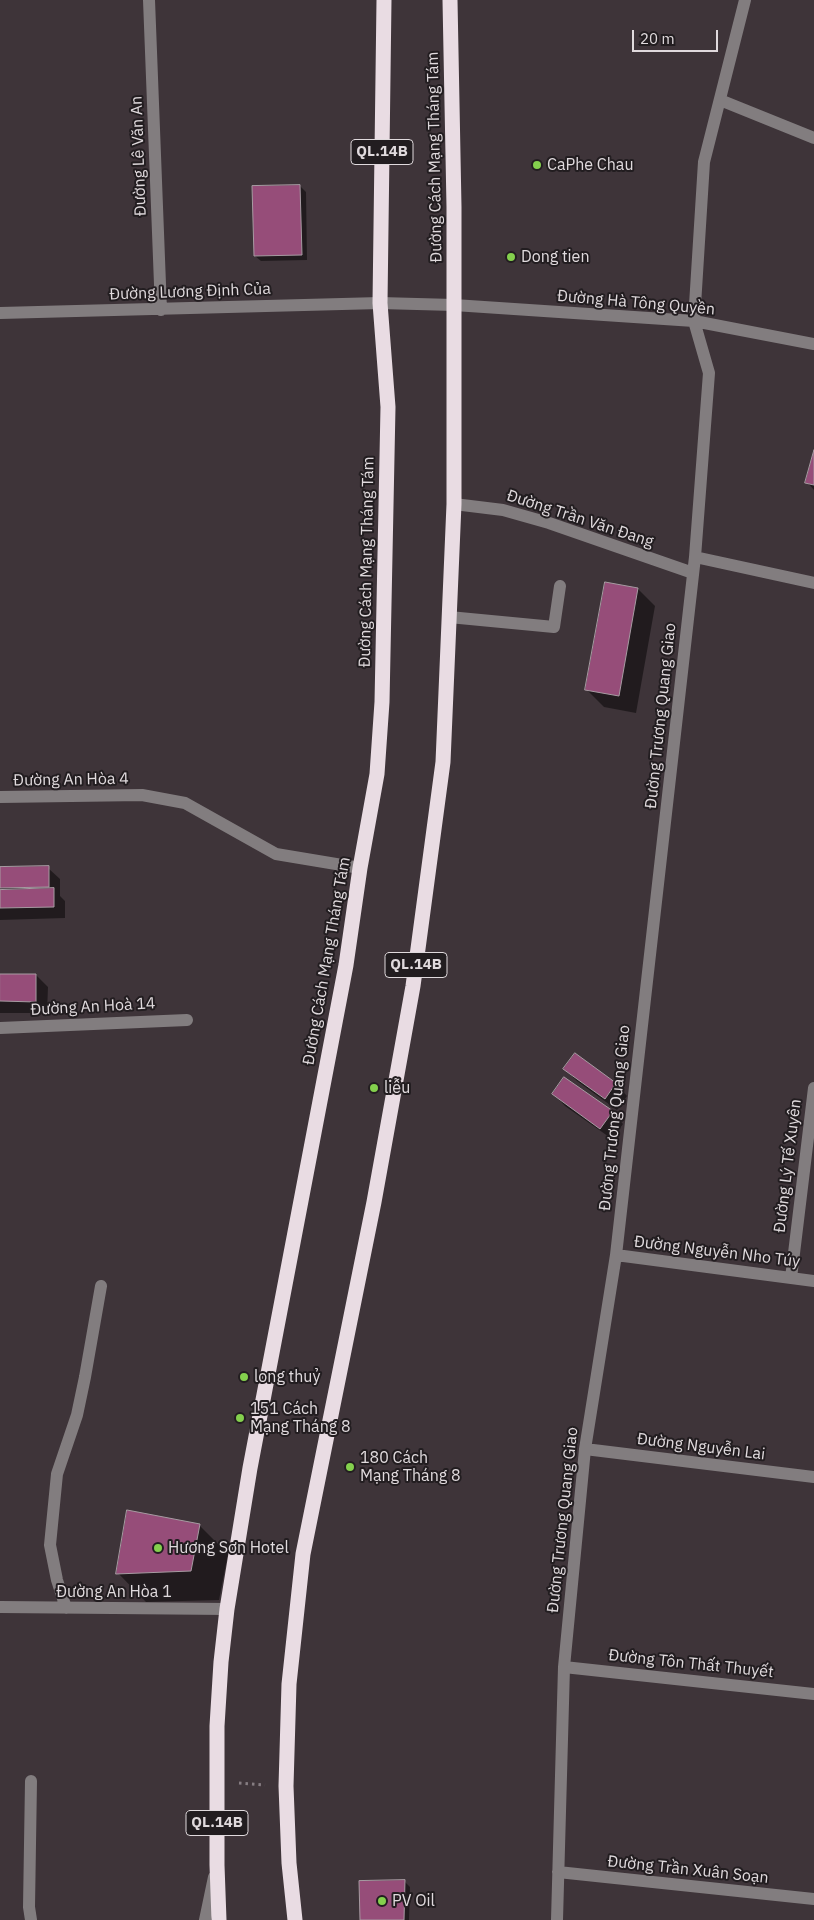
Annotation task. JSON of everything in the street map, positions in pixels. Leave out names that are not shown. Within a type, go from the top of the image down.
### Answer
[{"type":"highway","name":"Đường Cách Mạng Tháng Tám","points":[[219,1920],[217,1781],[220,1671],[227,1609],[250,1468],[346,964],[360,868],[377,774],[382,702],[388,407],[380,303],[384,0]]},
{"type":"highway","name":"Đường Cách Mạng Tháng Tám","points":[[295,1920],[289,1863],[286,1786],[289,1684],[303,1554],[374,1202],[413,986],[443,762],[454,504],[454,305],[450,0]]},
{"type":"street","name":"Đường Lê Văn An","points":[[149,0],[161,310]]},
{"type":"street","name":"Đường Trương Quang Giao","points":[[557,1920],[564,1666],[585,1449],[616,1256],[695,557],[708,373],[694,321],[704,162],[745,0]]},
{"type":"street","points":[[720,100],[814,138]]},
{"type":"street","name":"Đường Lương Định Của","points":[[0,313],[380,303],[454,305]]},
{"type":"street","name":"Đường Hà Tông Quyền","points":[[454,305],[694,321],[814,344]]},
{"type":"street","name":"Đường Trần Văn Đang","points":[[454,504],[504,510],[550,523],[693,573]]},
{"type":"street","points":[[695,557],[814,583]]},
{"type":"street","points":[[449,617],[554,627],[560,586]]},
{"type":"street","name":"Đường An Hòa 4","points":[[0,797],[142,795],[185,803],[276,854],[360,868]]},
{"type":"street","name":"Đường An Hoà 14","points":[[0,1028],[186,1020]]},
{"type":"street","name":"Đường Lý Tế Xuyên","points":[[791,1278],[814,1088]]},
{"type":"street","name":"Đường Nguyễn Nho Túy","points":[[616,1256],[814,1281]]},
{"type":"street","points":[[66,1608],[57,1580],[50,1545],[56,1483],[86,1377],[100,1286]]},
{"type":"street","name":"Đường Nguyễn Lai","points":[[585,1449],[814,1477]]},
{"type":"street","name":"Đường An Hòa 1","points":[[0,1607],[227,1609]]},
{"type":"street","name":"Đường Tôn Thất Thuyết","points":[[564,1666],[814,1694]]},
{"type":"street","points":[[31,1781],[29,1907],[31,1920]]},
{"type":"street","points":[[205,1920],[217,1864]]},
{"type":"street","name":"Đường Trần Xuân Soạn","points":[[558,1872],[814,1900]]},
{"type":"path","points":[[217,1781],[286,1786]]},
{"type":"building","points":[[300,185],[302,255],[254,256],[252,186]]},
{"type":"building","points":[[814,450],[814,485],[805,483]]},
{"type":"building","points":[[605,582],[638,588],[619,696],[585,690]]},
{"type":"building","points":[[49,866],[49,887],[0,888],[0,867]]},
{"type":"building","points":[[54,888],[54,907],[0,908],[0,890]]},
{"type":"building","points":[[0,974],[36,974],[36,1002],[0,1001]]},
{"type":"building","points":[[575,1053],[616,1083],[605,1099],[563,1069]]},
{"type":"building","points":[[564,1077],[613,1111],[600,1129],[552,1094]]},
{"type":"building","name":"Hương Sơn Hotel","points":[[127,1510],[200,1524],[191,1571],[116,1574]]},
{"type":"building","name":"PV Oil","points":[[405,1880],[404,1920],[360,1920],[359,1881]]},
{"type":"place","name":"CaPhe Chau","points":[[537,165]]},
{"type":"place","name":"Dong tien","points":[[511,257]]},
{"type":"place","name":"liễu","points":[[374,1088]]},
{"type":"place","name":"long thuỷ","points":[[244,1377]]},
{"type":"place","name":"151 Cách Mạng Tháng 8","points":[[240,1418]]},
{"type":"place","name":"180 Cách Mạng Tháng 8","points":[[350,1467]]},
{"type":"place","name":"Hương Sơn Hotel","points":[[158,1548]]},
{"type":"place","name":"PV Oil","points":[[382,1901]]}]
